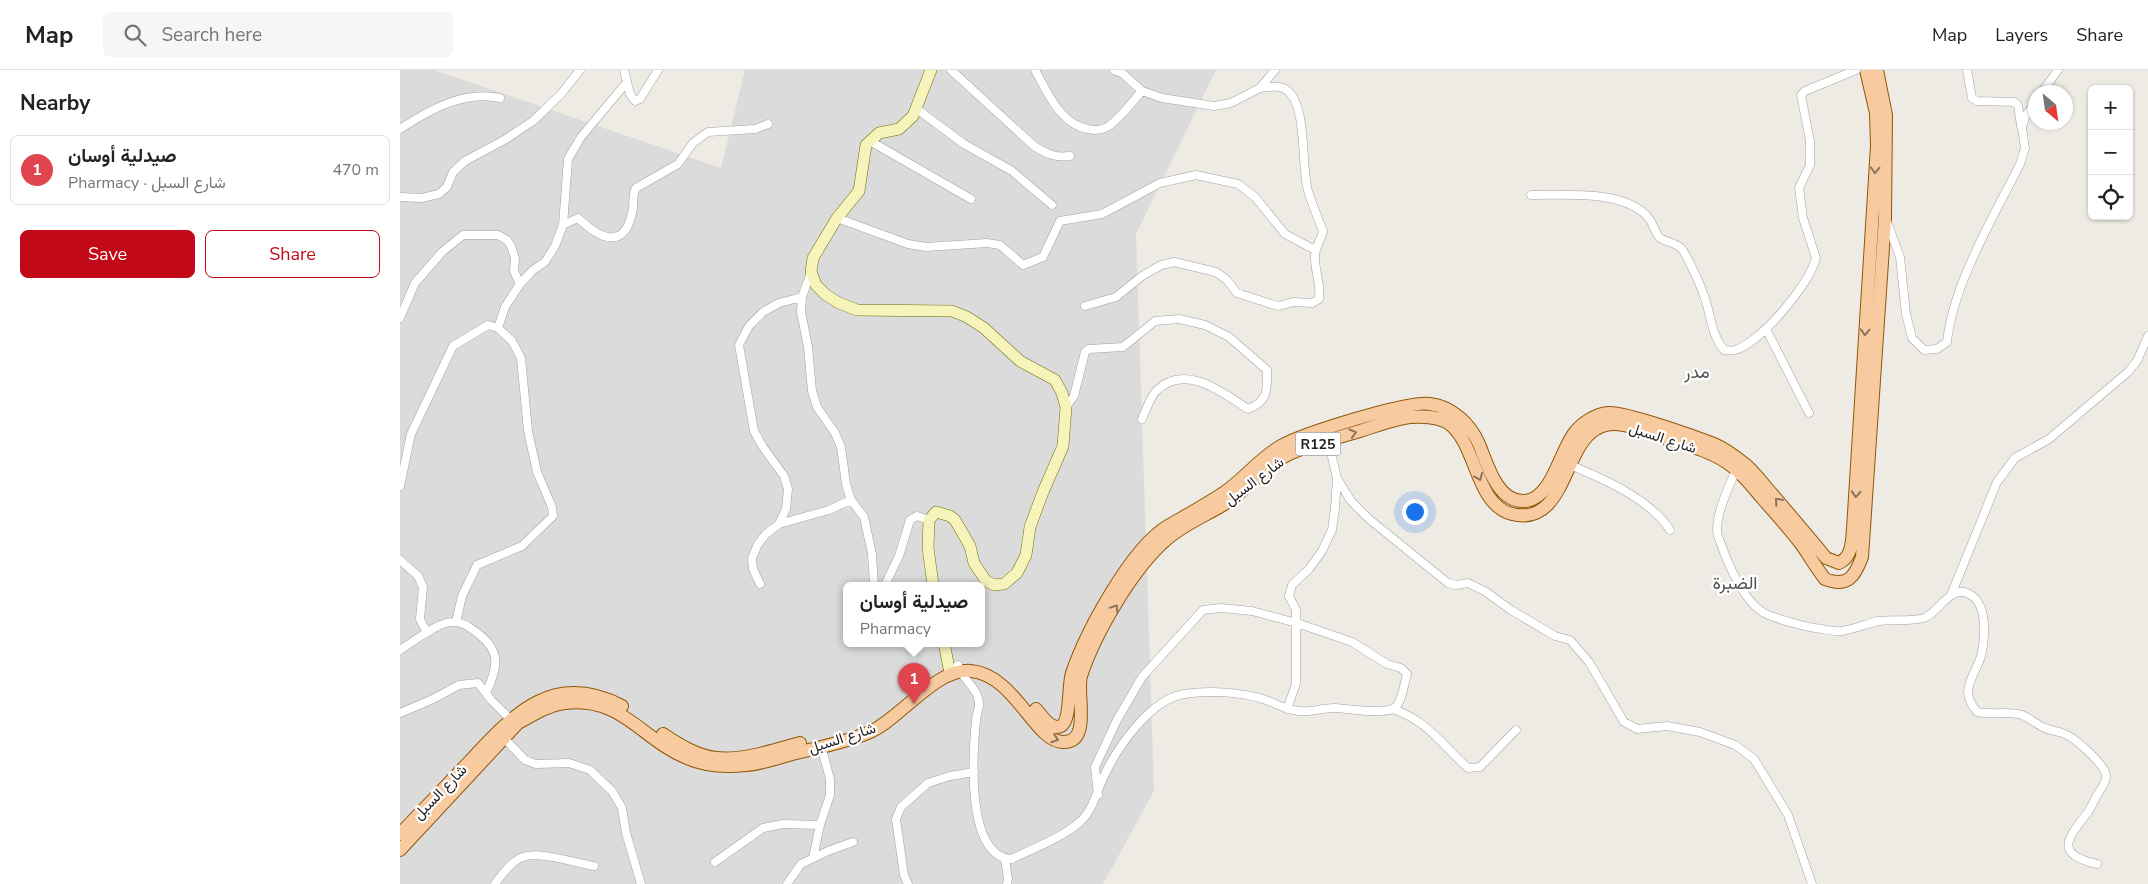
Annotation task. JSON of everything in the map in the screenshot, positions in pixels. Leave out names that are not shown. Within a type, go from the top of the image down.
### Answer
[{"type":"main road","name":"شارع السبل","points":[[400,834],[510,719],[536,702],[556,694],[593,694],[608,699],[634,712],[661,733],[687,748],[716,758],[747,756],[866,725],[883,716],[911,691],[955,668],[988,669],[999,675],[1016,686],[1048,723],[1053,726],[1060,726],[1068,716],[1072,674],[1097,616],[1129,566],[1159,531],[1226,492],[1282,446],[1406,418],[1431,417],[1443,420],[1453,426],[1462,438],[1483,486],[1497,507],[1513,514],[1530,514],[1543,509],[1554,498],[1585,438],[1598,427],[1612,424],[1627,426],[1710,454],[1725,462],[1749,467],[1826,558],[1839,563],[1844,561],[1852,546],[1877,146],[1876,113],[1866,70]]},
{"type":"main road","name":"شارع السبل","points":[[400,850],[518,723],[541,710],[564,703],[592,703],[608,708],[629,719],[684,758],[718,765],[749,766],[871,731],[887,722],[955,668],[974,671],[999,682],[1011,693],[1047,736],[1058,743],[1069,742],[1076,738],[1080,730],[1080,680],[1105,623],[1137,572],[1168,538],[1228,502],[1286,456],[1321,437],[1400,407],[1428,403],[1448,409],[1460,417],[1473,432],[1495,484],[1508,495],[1517,500],[1525,501],[1536,498],[1545,489],[1575,432],[1589,419],[1608,412],[1626,415],[1713,444],[1729,452],[1738,466],[1800,542],[1825,579],[1841,583],[1848,580],[1856,573],[1862,557],[1885,218],[1886,115],[1877,70]]},
{"type":"street","points":[[400,197],[421,198],[439,194],[447,187],[453,172],[465,161],[506,139],[533,121],[560,94],[580,70]]},
{"type":"street","points":[[624,70],[630,94],[635,102],[640,100],[658,70]]},
{"type":"street","points":[[874,582],[872,554],[864,517],[851,500],[846,484],[841,448],[835,433],[817,407],[812,392],[811,369],[801,312],[802,297],[811,272],[813,258],[837,218],[860,191],[866,145],[879,133],[899,129],[913,116],[931,70]]},
{"type":"street","points":[[951,70],[1034,146],[1048,155],[1059,158],[1070,156]]},
{"type":"street","points":[[1035,70],[1053,104],[1067,120],[1078,128],[1094,131],[1108,126],[1142,91]]},
{"type":"street","points":[[1114,70],[1122,73],[1142,91],[1162,98],[1214,106],[1231,103],[1260,88],[1275,70]]},
{"type":"street","points":[[1531,196],[1570,195],[1610,198],[1632,205],[1647,216],[1660,237],[1682,248],[1704,294],[1712,328],[1724,350],[1734,351],[1752,341],[1766,329],[1799,290],[1816,258],[1804,218],[1798,188],[1810,165],[1810,141],[1801,95],[1805,91],[1856,70]]},
{"type":"street","points":[[1885,218],[1900,257],[1906,314],[1912,338],[1924,350],[1937,349],[1946,342],[1948,328],[1970,264],[2020,164],[2025,148],[2018,106],[2014,102],[1976,101],[1972,98],[1967,70]]},
{"type":"street","points":[[2047,85],[2058,70]]},
{"type":"street","points":[[498,328],[505,307],[520,284],[533,270],[545,262],[555,246],[563,225],[568,159],[581,137],[627,82]]},
{"type":"street","points":[[1085,306],[1116,296],[1142,276],[1161,265],[1174,262],[1216,272],[1245,296],[1279,306],[1293,302],[1312,303],[1319,299],[1320,290],[1315,250],[1323,231],[1307,190],[1299,115],[1295,99],[1289,91],[1280,87],[1260,88]]},
{"type":"street","points":[[400,129],[458,99],[475,95],[500,98]]},
{"type":"street","points":[[917,109],[964,144],[1012,171],[1052,204]]},
{"type":"street","points":[[2022,128],[2028,113]]},
{"type":"street","points":[[563,225],[578,218],[599,236],[609,238],[618,236],[626,228],[633,207],[633,193],[636,188],[678,164],[700,137],[716,130],[755,129],[768,124]]},
{"type":"street","points":[[870,141],[971,199]]},
{"type":"street","points":[[837,218],[908,244],[926,247],[987,243],[1000,245],[1023,265],[1042,257],[1060,221],[1102,214],[1160,183],[1196,176],[1238,184],[1255,197],[1285,234],[1315,250]]},
{"type":"street","points":[[400,318],[415,282],[442,252],[463,236],[498,235],[507,240],[515,258],[514,271],[520,284]]},
{"type":"street","points":[[811,272],[816,285],[826,296],[839,304],[857,310],[952,311],[968,317],[984,328],[1020,361],[1055,380],[1062,393],[1066,407],[1063,446],[1030,527],[1026,555],[1017,573],[1004,584],[994,585],[986,581],[974,563],[970,546],[955,520],[950,516],[936,512],[928,520],[928,548],[933,582]]},
{"type":"street","points":[[779,524],[786,509],[788,488],[784,476],[754,431],[739,345],[749,326],[763,312],[779,303],[802,297]]},
{"type":"street","points":[[1066,407],[1074,396],[1085,352],[1089,349],[1123,347],[1155,321],[1179,319],[1205,325],[1230,337],[1267,370],[1267,392],[1259,405],[1248,409],[1210,385],[1186,378],[1168,383],[1156,391],[1142,419]]},
{"type":"street","points":[[400,486],[411,434],[453,346],[488,325],[498,328],[512,341],[521,358],[528,431],[537,472],[552,507],[553,516],[522,546],[477,565],[462,596],[456,622]]},
{"type":"street","points":[[1766,329],[1809,413]]},
{"type":"street","points":[[1738,466],[1717,522],[1717,533],[1734,574],[1745,594],[1761,611],[1803,626],[1840,631],[1877,622],[1912,620],[1925,617],[1951,595],[1997,482],[2006,468],[2015,458],[2048,439],[2128,372],[2138,361],[2148,336]]},
{"type":"street","points":[[1321,437],[1332,458],[1337,478],[1351,501],[1369,519],[1448,583],[1456,585],[1468,583],[1486,592],[1510,610],[1555,636],[1570,640],[1589,662],[1624,722],[1637,729],[1667,726],[1700,732],[1735,745],[1754,759],[1788,815],[1812,884]]},
{"type":"street","points":[[1570,465],[1607,481],[1627,493],[1664,521],[1670,530]]},
{"type":"street","points":[[1287,709],[1296,684],[1297,623],[1296,610],[1290,596],[1292,585],[1309,569],[1318,557],[1332,530],[1337,478]]},
{"type":"street","points":[[760,584],[753,569],[752,558],[758,544],[766,534],[779,524],[794,518],[829,510],[851,500]]},
{"type":"street","points":[[886,582],[899,556],[910,520],[916,516],[928,520]]},
{"type":"street","points":[[400,560],[418,576],[422,587],[420,619],[427,633]]},
{"type":"street","points":[[1951,595],[1970,594],[1978,600],[1982,610],[1984,631],[1981,656],[1968,690],[1970,702],[1977,712],[2022,715],[2046,729],[2068,735],[2082,746],[2106,773],[2106,780],[2089,811],[2068,838],[2068,846],[2074,855],[2083,861],[2097,864]]},
{"type":"street","points":[[1098,795],[1095,767],[1116,720],[1142,677],[1203,610],[1221,608],[1252,611],[1297,623],[1352,642],[1387,664],[1401,668],[1407,674],[1397,704],[1392,709]]},
{"type":"street","points":[[400,650],[444,624],[456,622],[472,629],[486,639],[493,649],[497,663],[494,676],[486,693]]},
{"type":"street","points":[[946,647],[955,668],[976,692],[980,706],[976,718],[974,794],[982,829],[988,844],[997,855],[1011,860],[1069,830],[1080,822],[1090,810],[1112,761],[1125,739],[1160,704],[1183,694],[1239,694],[1264,699],[1287,709],[1300,712],[1335,708],[1354,711],[1392,709],[1405,712],[1423,723],[1468,768],[1480,767],[1516,730]]},
{"type":"street","points":[[400,713],[433,699],[459,685],[478,683],[510,719]]},
{"type":"street","points":[[504,738],[525,760],[536,764],[569,763],[590,770],[612,791],[622,808],[626,833],[641,884]]},
{"type":"street","points":[[813,858],[820,825],[830,795],[830,779],[822,746]]},
{"type":"street","points":[[908,884],[904,875],[896,819],[901,807],[913,794],[928,783],[950,776],[974,772]]},
{"type":"street","points":[[715,862],[763,828],[783,824],[820,825]]},
{"type":"street","points":[[787,884],[800,864],[853,842]]},
{"type":"street","points":[[495,884],[516,861],[524,856],[540,855],[594,866]]},
{"type":"street","points":[[1005,859],[1007,884]]},
{"type":"shaded area","points":[[400,70],[434,70],[721,168],[745,70],[1216,70],[1136,234],[1154,791],[1103,884],[400,884]]},
{"type":"place","name":"صيدلية أوسان","points":[[914,704]]},
{"type":"district","name":"مدر","points":[[1697,372]]},
{"type":"district","name":"الضبرة","points":[[1735,583]]}]
